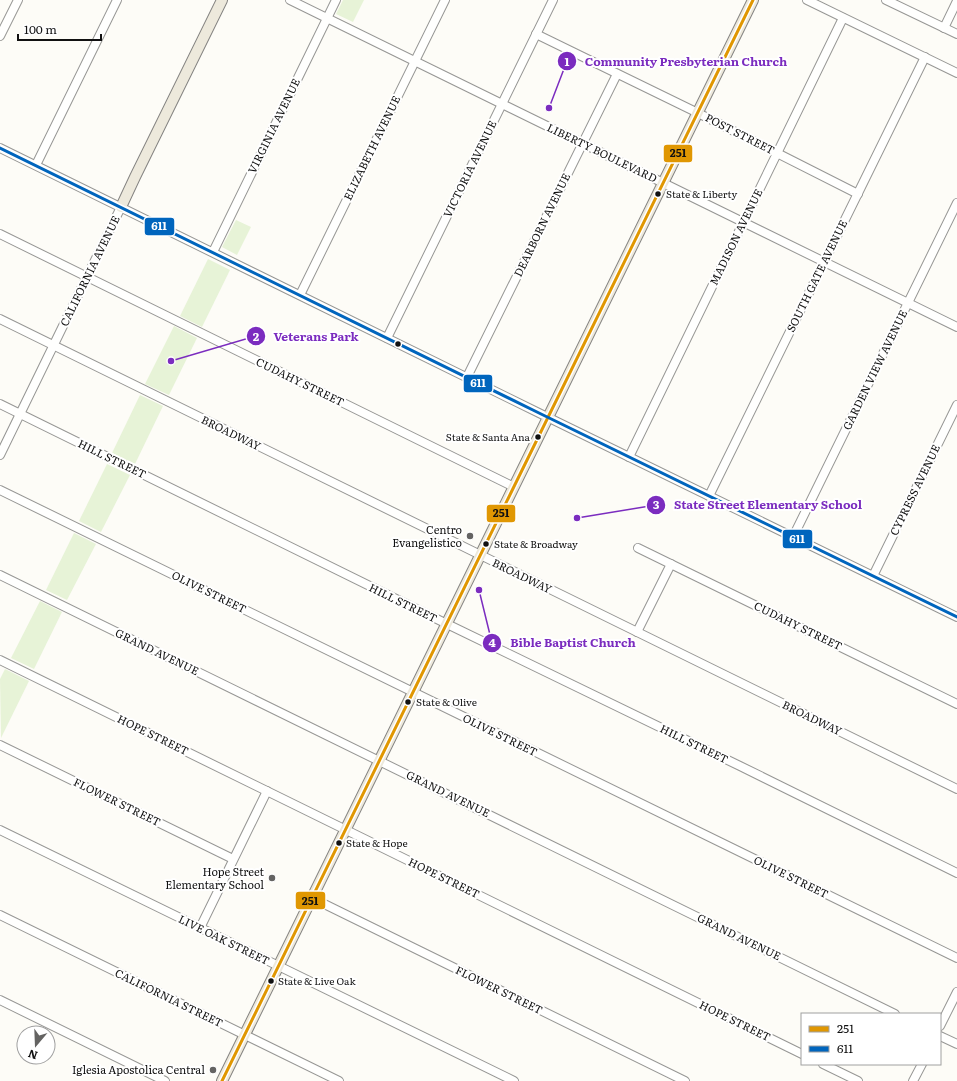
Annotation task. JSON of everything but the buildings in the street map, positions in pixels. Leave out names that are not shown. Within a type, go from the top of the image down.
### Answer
[{"type":"main road","name":"CALIFORNIA AVENUE","points":[[121,207],[157,130],[222,0]]},
{"type":"main road","points":[[222,1081],[753,0]]},
{"type":"street","points":[[0,36],[18,0]]},
{"type":"street","points":[[36,165],[117,0]]},
{"type":"street","name":"LIBERTY BOULEVARD","points":[[290,0],[957,327]]},
{"type":"street","name":"VIRGINIA AVENUE","points":[[213,252],[336,0]]},
{"type":"street","name":"ELIZABETH AVENUE","points":[[300,295],[384,121],[445,0]]},
{"type":"street","name":"VICTORIA AVENUE","points":[[387,338],[552,0]]},
{"type":"street","points":[[807,0],[957,73]]},
{"type":"street","points":[[886,0],[957,34]]},
{"type":"street","points":[[944,28],[957,1]]},
{"type":"street","name":"MADISON AVENUE","points":[[629,457],[843,18]]},
{"type":"street","name":"POST STREET","points":[[536,34],[698,113],[858,194]]},
{"type":"street","name":"SOUTH GATE AVENUE","points":[[709,496],[925,57]]},
{"type":"street","name":"DEARBORN AVENUE","points":[[467,377],[617,74]]},
{"type":"street","points":[[0,148],[548,418],[873,576],[956,614]]},
{"type":"street","name":"GARDEN VIEW AVENUE","points":[[794,537],[957,203]]},
{"type":"street","name":"CALIFORNIA AVENUE","points":[[0,455],[121,207]]},
{"type":"street","name":"CUDAHY STREET","points":[[0,234],[514,487]]},
{"type":"street","name":"BROADWAY","points":[[0,319],[957,789]]},
{"type":"street","name":"HILL STREET","points":[[0,404],[957,873]]},
{"type":"street","name":"CYPRESS AVENUE","points":[[873,576],[957,405]]},
{"type":"street","name":"OLIVE STREET","points":[[0,490],[957,958]]},
{"type":"street","name":"CUDAHY STREET","points":[[638,548],[957,704]]},
{"type":"street","points":[[637,632],[671,564]]},
{"type":"street","name":"GRAND AVENUE","points":[[0,575],[893,1013]]},
{"type":"street","name":"HOPE STREET","points":[[0,660],[801,1054]]},
{"type":"street","name":"FLOWER STREET","points":[[0,745],[233,860]]},
{"type":"street","points":[[200,928],[267,791]]},
{"type":"street","name":"LIVE OAK STREET","points":[[0,830],[514,1081]]},
{"type":"street","name":"FLOWER STREET","points":[[312,898],[685,1081]]},
{"type":"street","name":"CALIFORNIA STREET","points":[[0,915],[339,1081]]},
{"type":"street","points":[[941,1024],[957,992]]},
{"type":"street","points":[[0,1000],[165,1081]]},
{"type":"street","points":[[941,1036],[957,1044]]},
{"type":"street","points":[[825,1065],[858,1081]]},
{"type":"street","points":[[913,1081],[921,1065]]},
{"type":"green space","points":[[343,0],[364,0],[353,22],[336,14]]},
{"type":"green space","points":[[236,220],[251,227],[237,255],[222,247]]},
{"type":"green space","points":[[208,259],[230,270],[202,327],[180,316]]},
{"type":"green space","points":[[174,326],[197,338],[169,395],[145,384]]},
{"type":"green space","points":[[140,395],[163,406],[135,464],[112,453]]},
{"type":"green space","points":[[107,464],[130,475],[101,532],[79,521]]},
{"type":"green space","points":[[74,533],[96,544],[67,600],[46,590]]},
{"type":"green space","points":[[40,601],[62,612],[34,669],[11,658]]},
{"type":"green space","points":[[5,669],[29,681],[1,738],[0,679]]},
{"type":"transit line","name":"251","points":[[222,1081],[753,0]]},
{"type":"transit line","name":"611","points":[[0,148],[957,617]]},
{"type":"place","name":"Community Presbyterian Church","points":[[549,108]]},
{"type":"place","name":"State & Liberty","points":[[658,194]]},
{"type":"place","name":"Veterans Park","points":[[171,361]]},
{"type":"place","name":"State & Santa Ana","points":[[538,437]]},
{"type":"place","name":"State Street Elementary School","points":[[577,518]]},
{"type":"place","name":"Centro Evangelistico","points":[[470,536]]},
{"type":"place","name":"State & Broadway","points":[[486,544]]},
{"type":"place","name":"Bible Baptist Church","points":[[479,590]]},
{"type":"place","name":"State & Olive","points":[[408,702]]},
{"type":"place","name":"State & Hope","points":[[339,843]]},
{"type":"place","name":"Hope Street Elementary School","points":[[272,878]]},
{"type":"place","name":"State & Live Oak","points":[[271,981]]},
{"type":"place","name":"Iglesia Apostolica Central","points":[[213,1070]]}]
